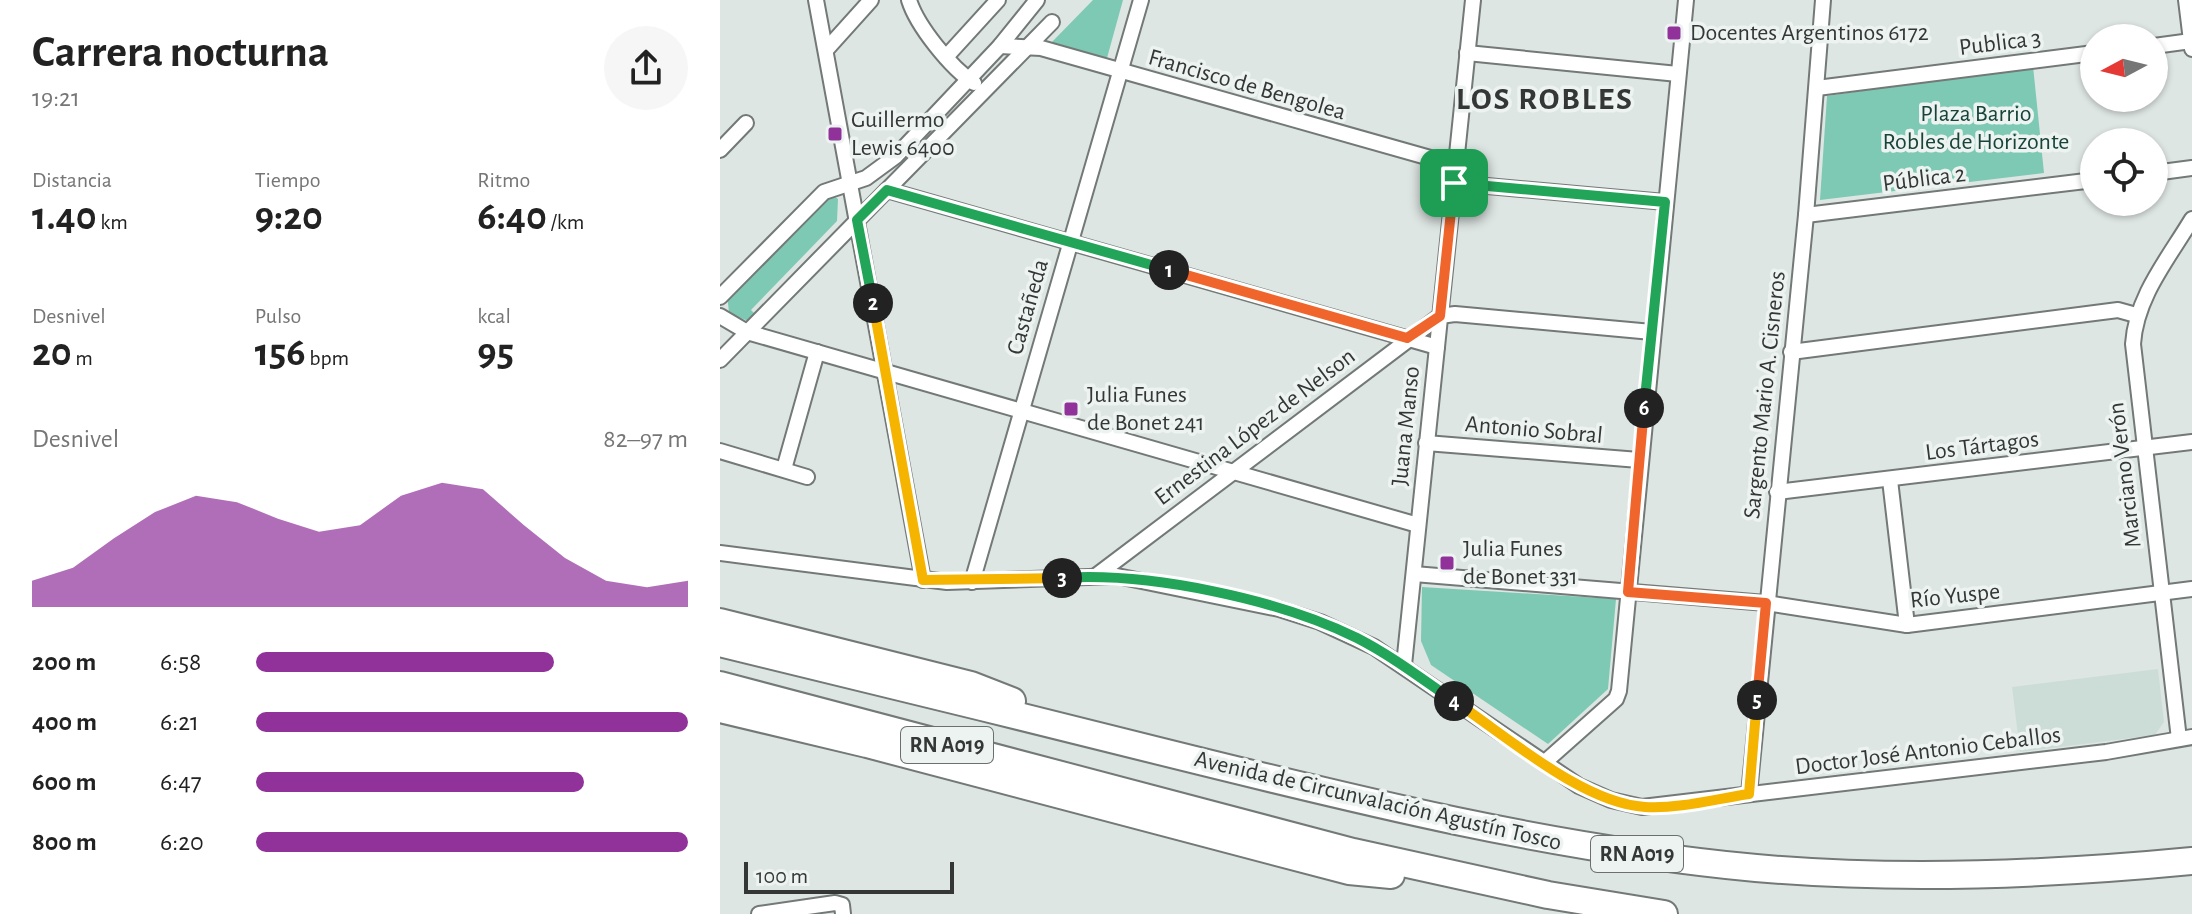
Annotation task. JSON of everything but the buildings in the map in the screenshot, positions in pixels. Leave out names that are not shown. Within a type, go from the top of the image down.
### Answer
[{"type":"highway","points":[[720,622],[971,685],[1105,737]]},
{"type":"highway","name":"Avenida de Circunvalación Agustín Tosco","points":[[720,643],[1504,832],[1708,863],[1835,873],[1961,875],[2192,861]]},
{"type":"highway","name":"Avenida de Circunvalación Agustín Tosco","points":[[720,685],[1353,852],[1503,886],[1664,914]]},
{"type":"highway","points":[[720,709],[867,744],[1349,871],[1503,886]]},
{"type":"street","points":[[816,0],[923,580]]},
{"type":"street","points":[[826,50],[871,0]]},
{"type":"street","points":[[909,0],[913,12],[946,57],[967,79],[984,90]]},
{"type":"street","points":[[946,57],[998,0]]},
{"type":"street","points":[[720,297],[824,192],[866,178],[896,156],[1000,46],[1037,0]]},
{"type":"street","name":"Castañeda","points":[[972,582],[1141,0]]},
{"type":"street","name":"Juana Manso","points":[[1404,665],[1473,0]]},
{"type":"street","points":[[1545,762],[1616,699],[1686,0]]},
{"type":"street","name":"Sargento Mario A. Cisneros","points":[[1749,794],[1806,215],[1823,0]]},
{"type":"street","points":[[2186,0],[2192,49]]},
{"type":"street","points":[[720,360],[1052,22]]},
{"type":"street","points":[[2168,44],[2191,41]]},
{"type":"street","name":"Francisco de Bengolea","points":[[1000,46],[1009,49],[1028,47],[1455,165]]},
{"type":"street","points":[[1467,53],[1678,74]]},
{"type":"street","name":"Publica 3","points":[[1817,88],[2080,55]]},
{"type":"street","points":[[720,150],[746,123]]},
{"type":"street","points":[[2168,171],[2192,168]]},
{"type":"street","name":"Pública 2","points":[[1806,215],[2080,182]]},
{"type":"street","points":[[1454,183],[1665,202]]},
{"type":"street","points":[[887,190],[1437,347]]},
{"type":"street","name":"Marciano Verón","points":[[2186,738],[2161,593],[2133,354],[2136,315],[2192,219]]},
{"type":"street","points":[[1791,352],[2118,310],[2136,315]]},
{"type":"street","points":[[1440,316],[1455,314],[1652,332]]},
{"type":"street","points":[[720,316],[747,332],[1418,525]]},
{"type":"street","name":"Ernestina López de Nelson","points":[[1097,575],[1440,316]]},
{"type":"street","points":[[784,469],[817,352]]},
{"type":"street","name":"Los Tártagos","points":[[1777,492],[2192,442]]},
{"type":"street","name":"Antonio Sobral","points":[[1426,443],[1639,460]]},
{"type":"street","points":[[720,451],[807,477]]},
{"type":"street","points":[[1890,480],[1907,625]]},
{"type":"street","name":"Doctor José Antonio Ceballos","points":[[720,553],[923,580],[972,582],[1097,575],[1148,580],[1301,615],[1354,637],[1404,665],[1596,795],[1627,805],[1657,807],[2106,752],[2186,738]]},
{"type":"street","name":"Río Yuspe","points":[[1414,574],[1766,603],[1907,625],[2192,589]]},
{"type":"street","points":[[759,914],[835,903],[842,905],[843,914]]},
{"type":"shaded area","points":[[2158,669],[2164,722],[2155,735],[2020,752],[2012,687]]},
{"type":"green space","points":[[1093,0],[1123,0],[1107,58],[1051,43]]},
{"type":"green space","name":"Plaza Barrio Robles de Horizonte","points":[[2033,66],[2044,173],[1820,200],[1827,96]]},
{"type":"green space","points":[[832,195],[838,199],[837,221],[751,310],[755,314],[748,321],[729,313],[727,293]]},
{"type":"green space","points":[[1422,587],[1616,599],[1608,689],[1548,744],[1431,665],[1421,641]]},
{"type":"place","name":"Docentes Argentinos 6172","points":[[1674,33]]},
{"type":"place","name":"Guillermo Lewis 6400","points":[[835,134]]},
{"type":"place","name":"Julia Funes de Bonet 241","points":[[1071,409]]},
{"type":"place","name":"Julia Funes de Bonet 331","points":[[1447,563]]},
{"type":"district","name":"LOS ROBLES","points":[[1545,99]]},
{"type":"route","points":[[1454,183],[1665,202],[1628,592],[1766,603],[1749,794],[1657,807],[1627,805],[1596,795],[1563,776],[1374,647],[1320,622],[1279,609],[1117,576],[972,582],[923,580],[857,220],[887,190],[1407,338],[1440,316],[1454,183]]}]
